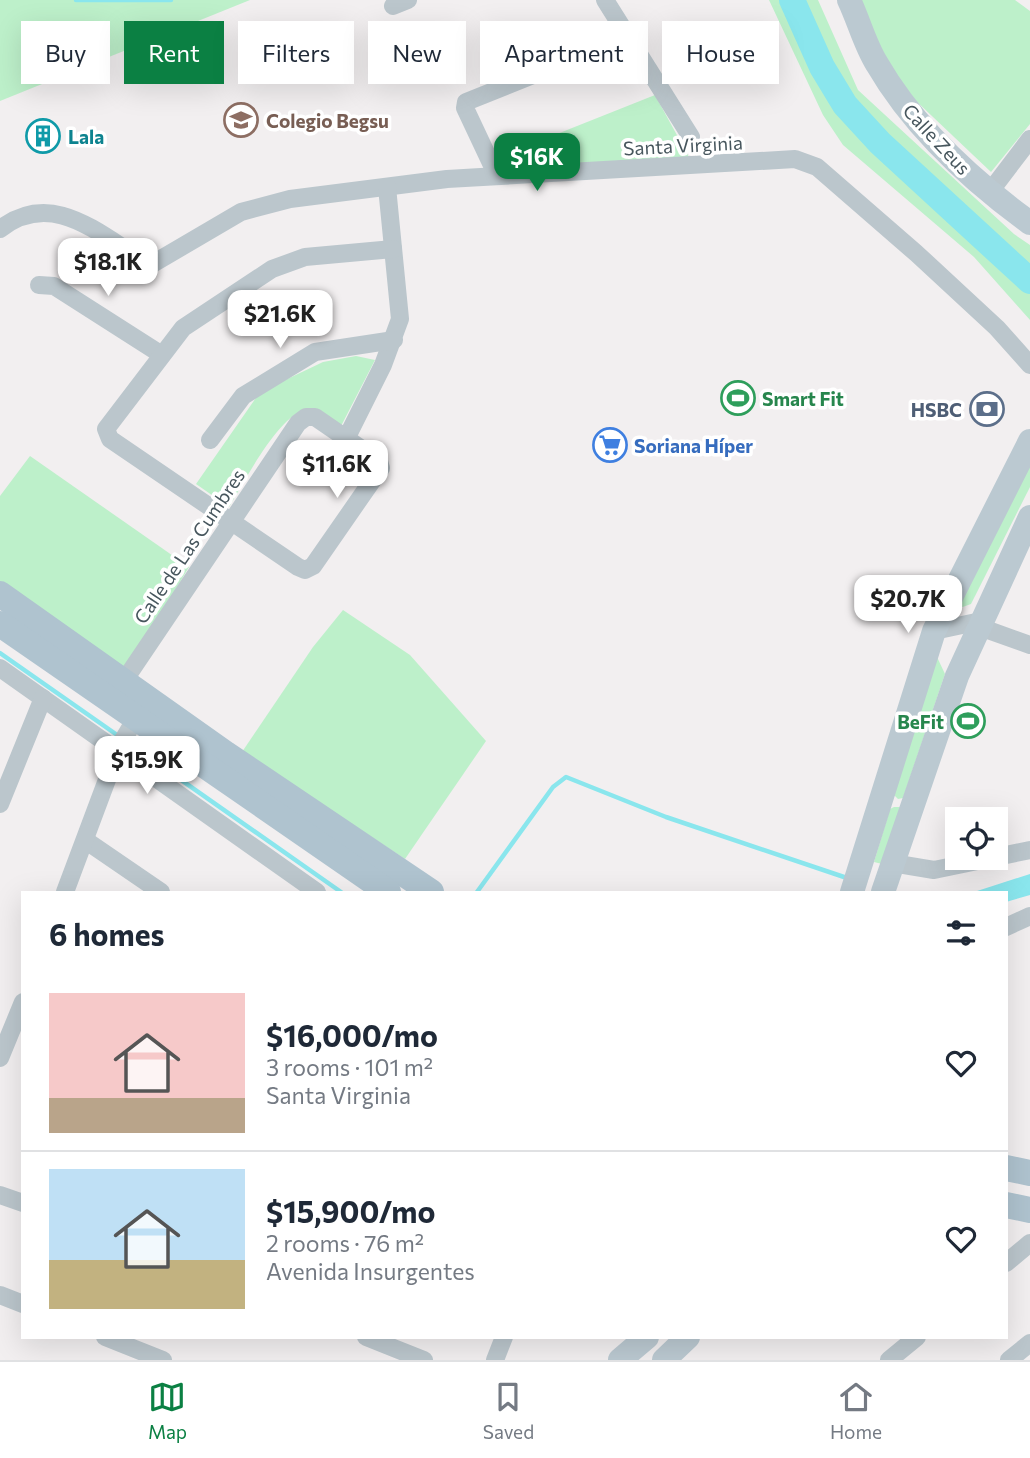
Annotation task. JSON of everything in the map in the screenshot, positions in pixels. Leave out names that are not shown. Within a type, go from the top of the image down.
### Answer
[{"type":"main road","name":"Calle Zeus","points":[[849,0],[876,63],[905,106],[989,193],[1030,223]]},
{"type":"main road","points":[[853,891],[879,798],[933,632],[1030,441]]},
{"type":"main road","points":[[889,875],[910,807],[957,676],[1030,517]]},
{"type":"main road","points":[[0,594],[430,891]]},
{"type":"main road","points":[[0,624],[125,736],[386,891]]},
{"type":"main road","points":[[879,798],[910,807]]},
{"type":"main road","points":[[1008,1168],[1030,1172]]},
{"type":"main road","points":[[1008,1205],[1030,1210]]},
{"type":"main road","points":[[620,1360],[645,1339]]},
{"type":"main road","points":[[664,1360],[686,1339]]},
{"type":"street","points":[[605,0],[618,21]]},
{"type":"street","points":[[648,68],[691,136]]},
{"type":"street","points":[[497,176],[465,108],[466,102],[511,84]]},
{"type":"street","points":[[989,193],[1030,139]]},
{"type":"street","name":"Santa Virginia","points":[[0,229],[19,215],[39,211],[69,217],[144,261],[153,263],[241,212],[290,199],[497,176],[795,159],[807,162],[916,253],[998,328],[1030,365]]},
{"type":"street","points":[[387,187],[400,319],[394,340],[346,439],[379,461],[381,468],[313,566],[305,570],[298,567],[106,435],[110,422],[183,328],[199,315],[287,262],[393,249]]},
{"type":"street","points":[[38,285],[54,286],[162,355]]},
{"type":"street","points":[[210,440],[243,397],[315,352],[394,340]]},
{"type":"street","name":"Calle de Las Cumbres","points":[[124,681],[298,423],[306,417],[315,417],[346,439]]},
{"type":"street","points":[[933,632],[981,621],[988,630],[1030,645]]},
{"type":"street","points":[[0,668],[43,698],[125,736],[316,891]]},
{"type":"street","points":[[0,804],[43,698]]},
{"type":"street","points":[[65,891],[125,736]]},
{"type":"street","points":[[85,840],[160,891]]},
{"type":"street","points":[[889,875],[934,870],[1030,850]]},
{"type":"street","points":[[1008,929],[1030,916]]},
{"type":"street","points":[[0,1059],[21,1007]]},
{"type":"street","points":[[0,1195],[21,1202]]},
{"type":"street","points":[[1008,1261],[1030,1243]]},
{"type":"street","points":[[0,1296],[21,1303]]},
{"type":"street","points":[[110,1339],[163,1360]]},
{"type":"street","points":[[371,1339],[424,1360]]},
{"type":"street","points":[[495,1360],[504,1339]]},
{"type":"street","points":[[889,1360],[915,1339]]},
{"type":"street","points":[[1009,1360],[1030,1343]]},
{"type":"green space","points":[[0,0],[250,0],[198,21],[124,21],[124,51],[110,57],[110,21],[21,21],[21,84],[42,84],[0,101]]},
{"type":"green space","points":[[769,0],[818,0],[858,90],[1014,234],[1030,245],[1030,320],[974,257],[843,145],[823,115]]},
{"type":"green space","points":[[856,0],[1015,0],[1030,11],[1030,124],[991,172],[914,99],[883,56]]},
{"type":"green space","points":[[655,95],[690,159],[517,169],[499,157]]},
{"type":"green space","points":[[356,356],[375,360],[340,428],[318,410],[308,409],[297,413],[263,450],[229,507],[196,484],[260,392],[323,362]]},
{"type":"green space","points":[[1030,451],[1030,487],[971,604],[946,613]]},
{"type":"green space","points":[[30,456],[189,567],[124,675],[0,595],[0,496]]},
{"type":"green space","points":[[343,610],[410,655],[486,741],[405,859],[242,752],[313,647]]},
{"type":"green space","points":[[937,657],[945,674],[903,798],[898,799],[894,795]]},
{"type":"green space","points":[[900,807],[882,864],[874,862],[890,809]]},
{"type":"water","points":[[1030,874],[1030,895],[1008,901],[1008,891],[977,891]]},
{"type":"waterway","points":[[76,0],[171,0]]},
{"type":"waterway","points":[[792,0],[822,67],[845,105],[880,143],[1030,281]]},
{"type":"waterway","points":[[0,653],[120,737]]},
{"type":"waterway","points":[[127,742],[340,891]]},
{"type":"waterway","points":[[478,891],[553,787],[566,777],[666,817],[847,878]]},
{"type":"place","name":"Colegio Begsu","points":[[241,120]]},
{"type":"place","name":"Lala","points":[[43,136]]},
{"type":"place","name":"Smart Fit","points":[[738,398]]},
{"type":"place","name":"HSBC","points":[[987,409]]},
{"type":"place","name":"Soriana Híper","points":[[610,445]]},
{"type":"place","name":"BeFit","points":[[968,721]]}]
